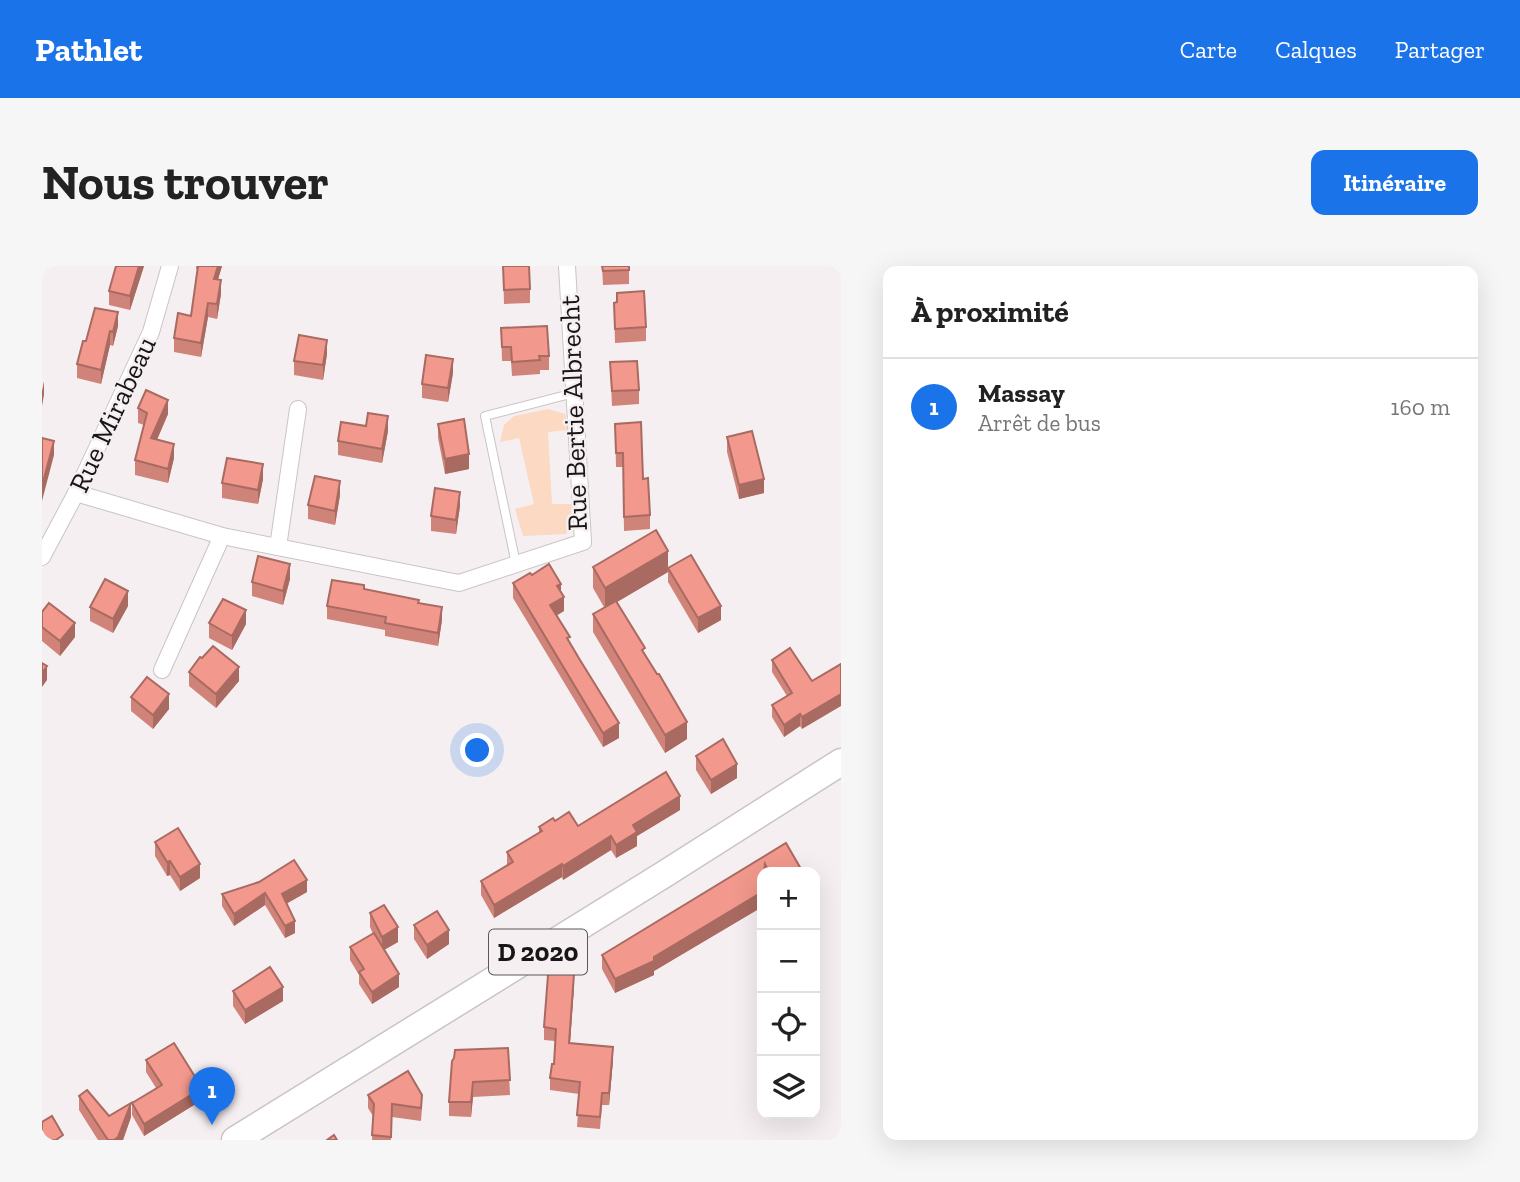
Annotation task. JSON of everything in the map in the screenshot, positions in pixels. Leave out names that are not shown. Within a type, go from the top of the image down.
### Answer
[{"type":"main road","name":"D 2020","points":[[234,1140],[841,762]]},
{"type":"street","name":"Rue Mirabeau","points":[[42,558],[76,493],[151,332],[170,266]]},
{"type":"street","name":"Rue Bertie Albrecht","points":[[76,493],[222,536],[459,583],[583,542],[568,266]]},
{"type":"street","points":[[278,547],[298,409]]},
{"type":"street","points":[[162,670],[222,536]]},
{"type":"lane","points":[[516,564],[485,416],[575,393]]},
{"type":"shaded area","points":[[548,409],[565,414],[569,430],[548,432],[552,504],[573,504],[572,525],[566,534],[523,536],[515,509],[534,504],[519,438],[500,442],[504,425],[514,416]]},
{"type":"building","points":[[116,266],[139,266],[130,296],[109,291]]},
{"type":"building","points":[[198,266],[218,266],[214,279],[221,280],[217,304],[208,303],[201,343],[174,338],[178,313],[191,316]]},
{"type":"building","points":[[503,266],[529,266],[530,289],[504,290]]},
{"type":"building","points":[[602,266],[629,266],[629,270],[603,271]]},
{"type":"building","points":[[644,291],[646,327],[615,329],[614,303],[617,302],[617,293]]},
{"type":"building","points":[[95,308],[118,312],[113,332],[110,331],[101,370],[77,364]]},
{"type":"building","points":[[547,326],[549,356],[539,356],[540,360],[512,362],[511,347],[502,347],[501,328]]},
{"type":"building","points":[[299,335],[327,340],[323,365],[294,361]]},
{"type":"building","points":[[426,355],[453,359],[448,388],[422,384]]},
{"type":"building","points":[[637,361],[639,390],[612,391],[610,362]]},
{"type":"building","points":[[146,390],[168,400],[151,438],[174,444],[168,469],[135,460],[147,413],[138,408]]},
{"type":"building","points":[[368,413],[388,416],[382,449],[338,441],[341,422],[366,426]]},
{"type":"building","points":[[464,419],[469,454],[445,459],[438,424]]},
{"type":"building","points":[[641,422],[643,479],[648,478],[650,515],[624,517],[623,453],[616,453],[615,424]]},
{"type":"building","points":[[752,431],[764,479],[739,485],[727,437]]},
{"type":"building","points":[[42,438],[54,441],[42,486]]},
{"type":"building","points":[[227,458],[263,464],[258,490],[222,483]]},
{"type":"building","points":[[315,476],[340,481],[335,511],[308,505]]},
{"type":"building","points":[[435,488],[460,492],[456,520],[431,516]]},
{"type":"building","points":[[656,530],[668,551],[605,588],[593,567]]},
{"type":"building","points":[[691,555],[721,606],[698,618],[668,568]]},
{"type":"building","points":[[258,556],[290,564],[283,591],[252,582]]},
{"type":"building","points":[[549,564],[561,584],[557,586],[564,597],[550,605],[619,723],[603,733],[513,583]]},
{"type":"building","points":[[105,579],[128,591],[113,619],[90,607]]},
{"type":"building","points":[[332,580],[364,585],[364,589],[442,607],[438,633],[385,623],[386,617],[327,606]]},
{"type":"building","points":[[223,599],[246,610],[232,636],[209,623]]},
{"type":"building","points":[[616,601],[645,648],[642,650],[687,722],[665,735],[593,614]]},
{"type":"building","points":[[49,603],[75,623],[60,641],[42,627],[42,612]]},
{"type":"building","points":[[213,646],[239,667],[216,694],[189,672]]},
{"type":"building","points":[[790,648],[812,681],[841,664],[841,694],[784,725],[772,705],[792,693],[772,660]]},
{"type":"building","points":[[147,677],[169,694],[153,715],[131,697]]},
{"type":"building","points":[[723,739],[737,764],[711,780],[696,756]]},
{"type":"building","points":[[666,772],[680,796],[633,825],[637,832],[616,845],[611,836],[494,905],[481,881],[513,862],[507,852],[542,831],[539,827],[569,812],[578,826]]},
{"type":"building","points":[[178,828],[200,864],[180,877],[155,842]]},
{"type":"building","points":[[786,843],[800,867],[766,867],[765,864],[765,867],[757,867],[757,895],[654,957],[654,961],[615,979],[602,955]]},
{"type":"building","points":[[294,860],[307,880],[282,894],[295,921],[285,926],[265,893],[234,914],[222,894],[259,882]]},
{"type":"building","points":[[384,905],[398,927],[382,937],[370,913]]},
{"type":"building","points":[[437,911],[449,930],[427,945],[414,925]]},
{"type":"building","points":[[374,933],[399,974],[372,992],[359,972],[364,969],[350,947]]},
{"type":"building","points":[[574,957],[569,1043],[613,1047],[609,1093],[602,1093],[600,1117],[577,1115],[580,1082],[550,1078],[554,1064],[556,1029],[544,1027],[548,975]]},
{"type":"building","points":[[270,967],[283,987],[245,1010],[233,991]]},
{"type":"building","points":[[174,1043],[202,1088],[144,1124],[132,1103],[162,1085],[146,1060]]},
{"type":"building","points":[[508,1048],[510,1080],[473,1082],[471,1102],[449,1102],[455,1050]]},
{"type":"building","points":[[408,1071],[422,1095],[421,1108],[392,1104],[391,1137],[372,1135],[374,1104],[368,1095]]},
{"type":"building","points":[[87,1090],[109,1116],[131,1103],[118,1137],[114,1140],[108,1140],[79,1096]]},
{"type":"building","points":[[52,1116],[63,1135],[56,1140],[42,1140],[42,1122]]},
{"type":"place","name":"Massay","points":[[212,1125]]}]
